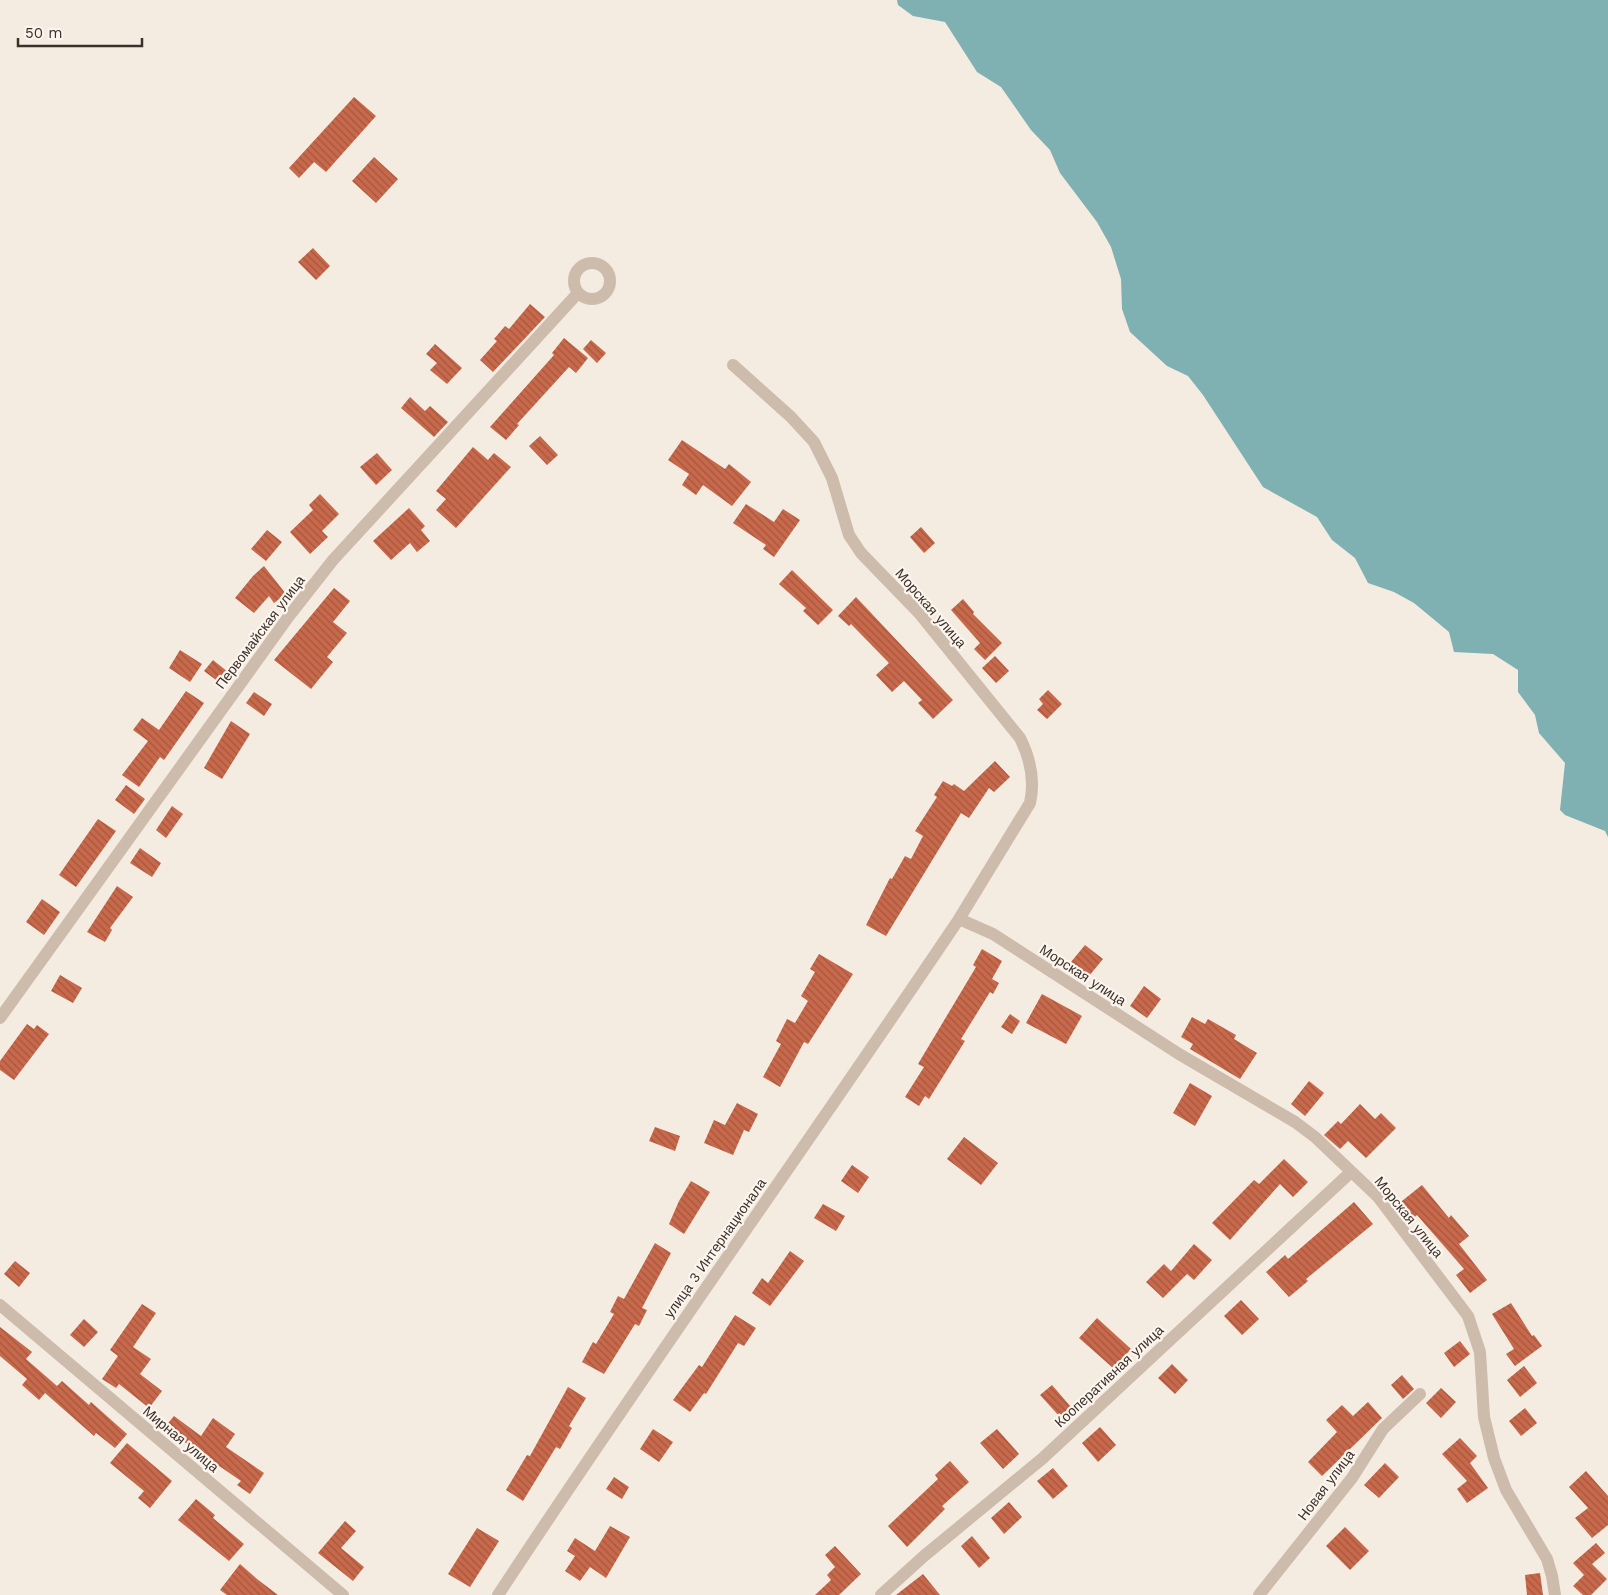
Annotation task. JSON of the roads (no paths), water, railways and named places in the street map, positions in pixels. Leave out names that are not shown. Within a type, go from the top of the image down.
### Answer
[{"type":"street","name":"Первомайская улица","points":[[0,1018],[289,616],[333,560],[578,293]]},
{"type":"street","name":"Морская улица","points":[[733,365],[791,417],[814,442],[832,478],[849,535],[861,553],[919,613],[1014,730],[1026,749],[1033,791],[1030,803],[1018,826],[959,919],[992,934],[1178,1054],[1295,1122],[1315,1137],[1378,1197],[1468,1316],[1480,1352],[1484,1417],[1494,1458],[1506,1490],[1547,1559],[1555,1595]]},
{"type":"street","name":"улица 3 Интернационала","points":[[498,1595],[608,1428],[848,1083],[959,919]]},
{"type":"street","name":"Кооперативная улица","points":[[880,1595],[1043,1458],[1352,1172]]},
{"type":"street","name":"Мирная улица","points":[[0,1305],[343,1595]]},
{"type":"street","name":"Новая улица","points":[[1259,1595],[1352,1478],[1383,1429],[1420,1394]]},
{"type":"water","points":[[897,0],[1608,0],[1608,837],[1605,831],[1565,815],[1560,810],[1565,763],[1539,733],[1535,715],[1518,692],[1518,670],[1493,654],[1454,652],[1449,632],[1414,603],[1394,592],[1368,583],[1355,558],[1332,540],[1317,517],[1263,487],[1203,395],[1188,376],[1167,366],[1130,332],[1122,309],[1121,279],[1111,247],[1097,222],[1060,173],[1050,150],[1031,130],[1001,87],[977,72],[945,22],[913,16],[898,5]]}]
